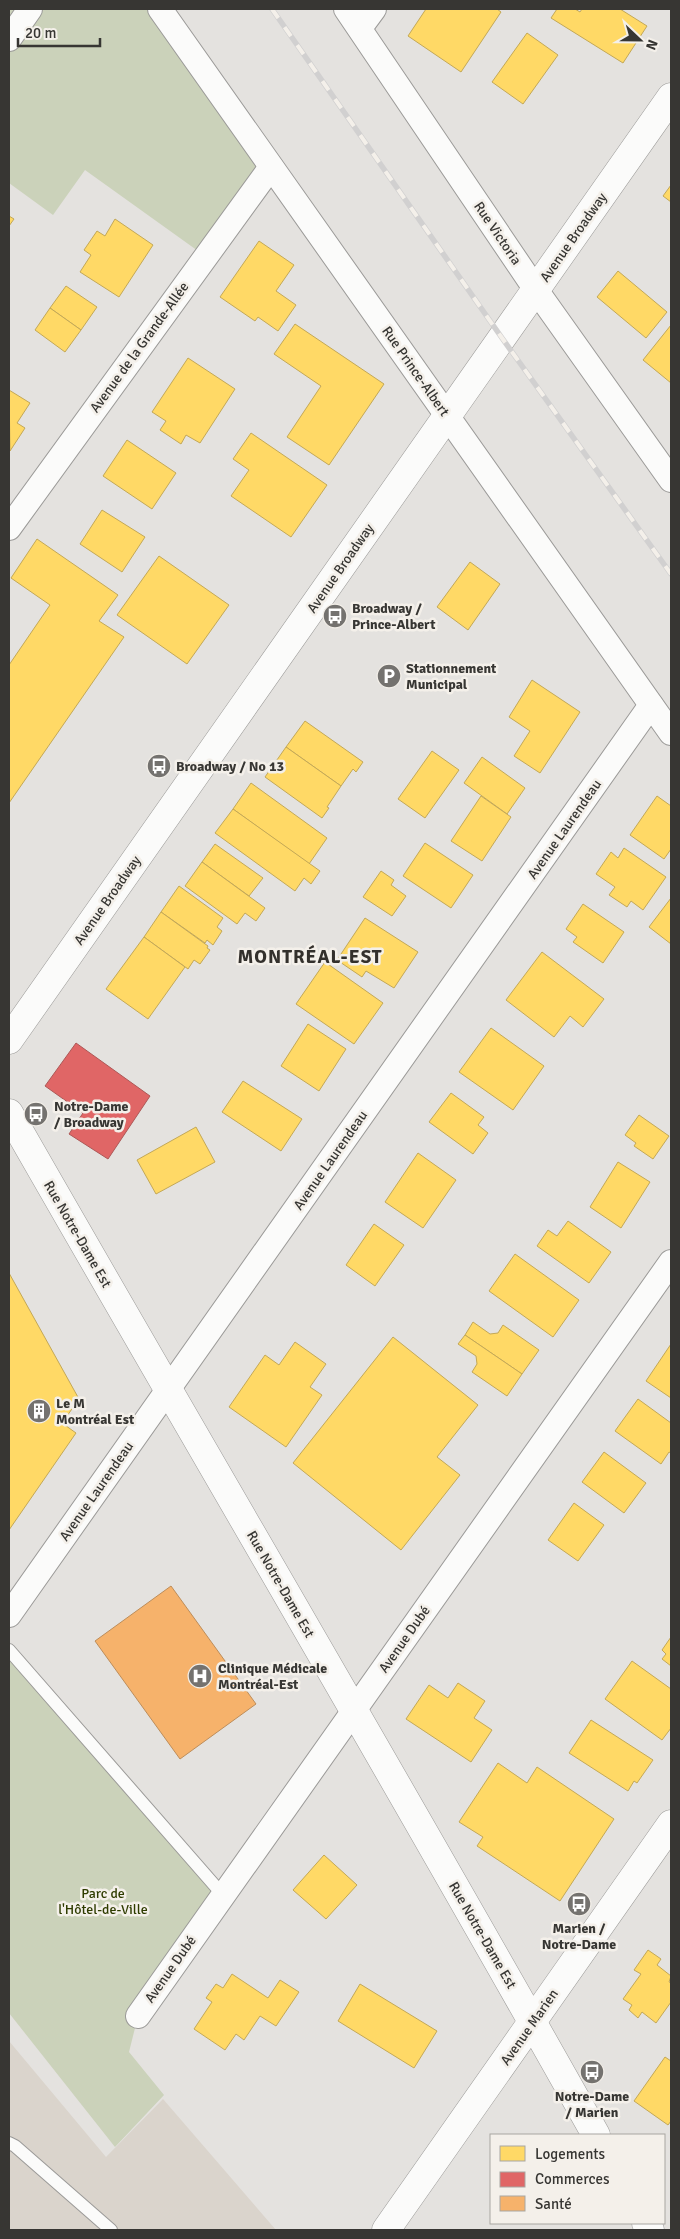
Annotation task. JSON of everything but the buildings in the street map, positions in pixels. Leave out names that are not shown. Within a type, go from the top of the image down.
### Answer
[{"type":"street","points":[[9,39],[30,9]]},
{"type":"street","name":"Rue Prince-Albert","points":[[160,9],[671,733]]},
{"type":"street","name":"Rue Victoria","points":[[346,9],[536,290],[671,480]]},
{"type":"street","points":[[360,28],[374,9]]},
{"type":"street","name":"Avenue Broadway","points":[[9,1040],[671,96]]},
{"type":"street","name":"Avenue de la Grande-Allée","points":[[9,528],[271,167]]},
{"type":"street","name":"Avenue Laurendeau","points":[[9,1615],[651,706]]},
{"type":"street","name":"Rue Notre-Dame Est","points":[[9,1113],[167,1390],[355,1709],[595,2134]]},
{"type":"street","name":"Avenue Dubé","points":[[138,2016],[671,1262]]},
{"type":"street","name":"Avenue Marien","points":[[386,2230],[671,1824]]},
{"type":"lane","points":[[9,1650],[223,1895]]},
{"type":"lane","points":[[9,2143],[15,2146],[111,2230]]},
{"type":"shaded area","points":[[9,2041],[106,2157],[163,2099],[276,2230],[9,2230]]},
{"type":"green space","points":[[9,9],[160,9],[271,167],[205,256],[85,170],[53,215],[9,183]]},
{"type":"green space","name":"Parc de l'Hôtel-de-Ville","points":[[9,1650],[223,1895],[138,2016],[129,2052],[164,2095],[115,2147],[9,2013]]},
{"type":"railway","points":[[272,9],[502,338],[671,574]]},
{"type":"place","name":"Broadway / Prince-Albert","points":[[335,616]]},
{"type":"place","name":"Stationnement Municipal","points":[[389,676]]},
{"type":"place","name":"Broadway / No 13","points":[[159,766]]},
{"type":"place","name":"Notre-Dame / Broadway","points":[[36,1114]]},
{"type":"place","name":"Le M Montréal Est","points":[[39,1411]]},
{"type":"place","name":"Clinique Médicale Montréal-Est","points":[[200,1676]]},
{"type":"place","name":"Marien / Notre-Dame","points":[[579,1904]]},
{"type":"place","name":"Notre-Dame / Marien","points":[[592,2072]]},
{"type":"district","name":"MONTRÉAL-EST","points":[[310,956]]}]
